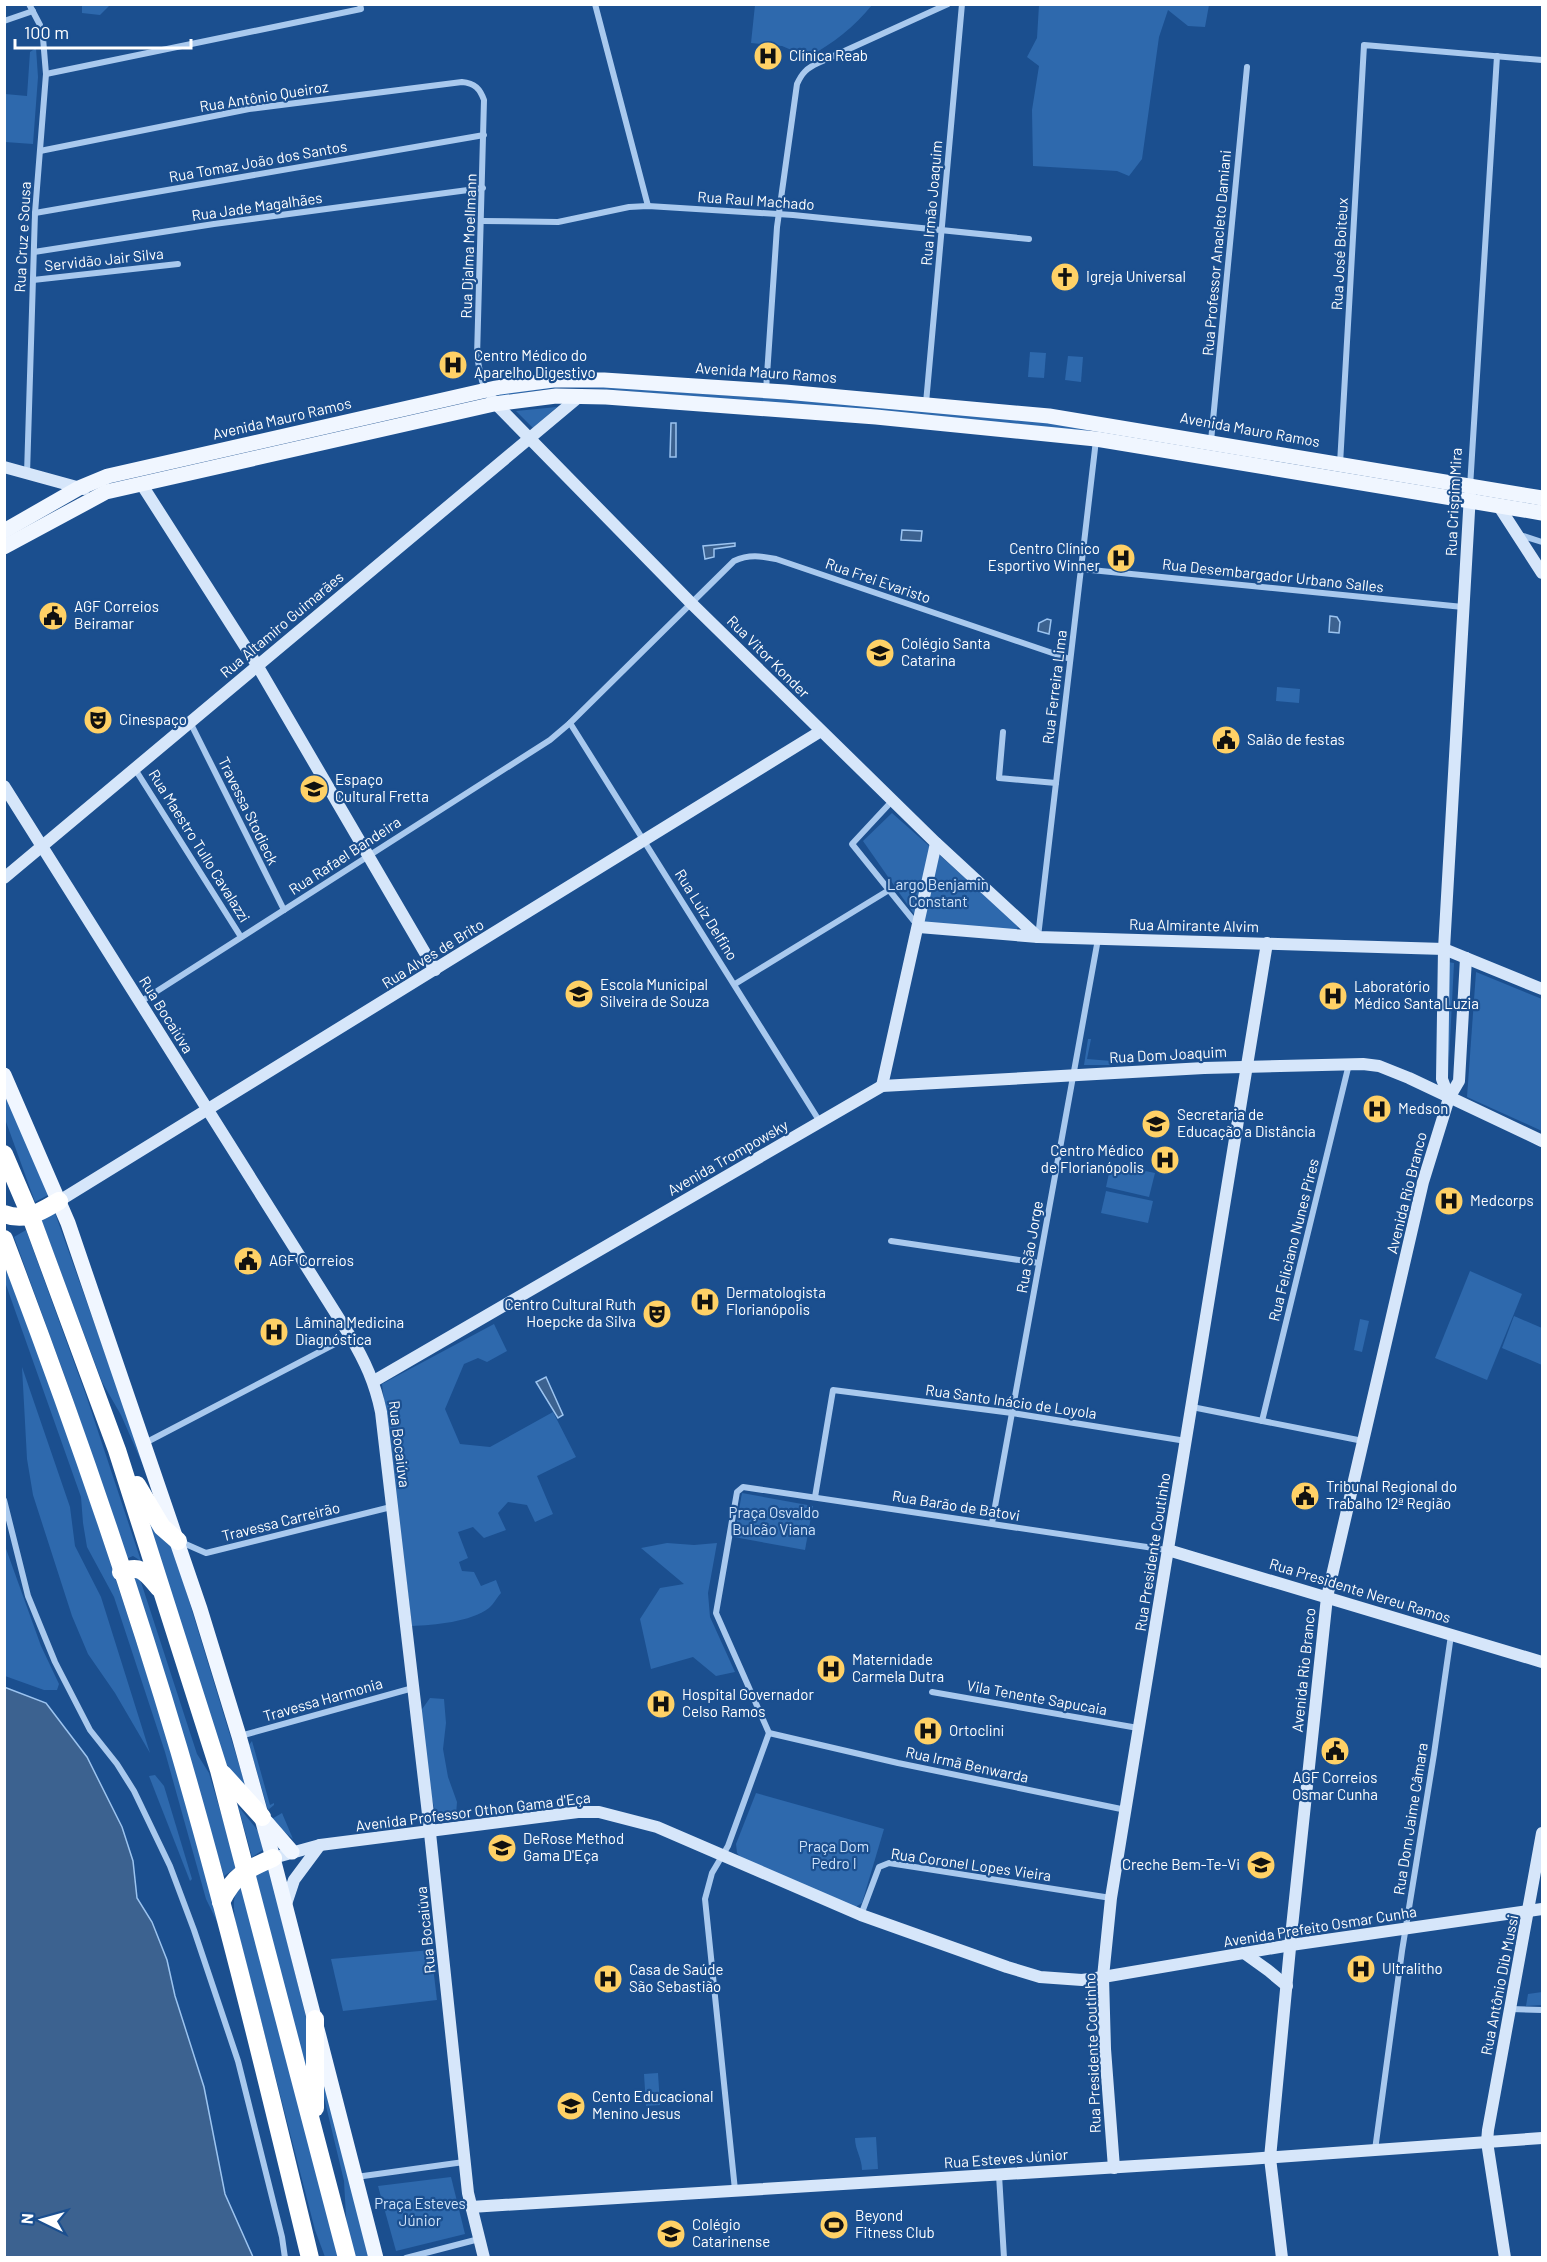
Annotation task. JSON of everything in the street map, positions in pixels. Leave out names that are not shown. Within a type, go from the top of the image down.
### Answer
[{"type":"highway","points":[[4,1154],[31,1217],[117,1450],[219,1770],[347,2258]]},
{"type":"highway","points":[[4,1214],[16,1218],[31,1217],[59,1201]]},
{"type":"highway","points":[[4,1239],[72,1422],[178,1748],[221,1902],[310,2258]]},
{"type":"highway","points":[[117,1450],[162,1527],[178,1541]]},
{"type":"highway","points":[[121,1572],[138,1568],[163,1591]]},
{"type":"highway","points":[[219,1770],[262,1817]]},
{"type":"highway","points":[[221,1902],[228,1888],[246,1870],[273,1858]]},
{"type":"highway","points":[[315,2019],[316,2134]]},
{"type":"main road","name":"Avenida Mauro Ramos","points":[[4,547],[106,492],[142,485],[490,397],[531,382],[579,379],[766,390],[926,403],[1098,423],[1340,464],[1470,494],[1498,505],[1542,513]]},
{"type":"main road","name":"Avenida Mauro Ramos","points":[[4,531],[79,488],[108,476],[490,397],[580,396],[807,411],[1096,439],[1470,494],[1509,493],[1542,498]]},
{"type":"main road","name":"Rua Altamiro Guimarães","points":[[4,878],[580,396]]},
{"type":"main road","name":"Rua Vitor Konder","points":[[490,397],[691,603],[936,843],[1038,938]]},
{"type":"main road","points":[[1096,439],[1098,423]]},
{"type":"main road","points":[[4,467],[79,488],[106,492]]},
{"type":"main road","points":[[142,485],[257,665],[435,970]]},
{"type":"main road","points":[[1509,493],[1500,498],[1498,505],[1542,573]]},
{"type":"main road","name":"Rua Crispim Mira","points":[[1443,949],[1470,494]]},
{"type":"main road","name":"Rua Alves de Brito","points":[[59,1201],[821,731]]},
{"type":"main road","name":"Rua Bocaiúva","points":[[4,786],[350,1336],[374,1381],[381,1412],[465,2162],[471,2207],[484,2258]]},
{"type":"main road","points":[[882,1086],[936,843]]},
{"type":"main road","points":[[931,867],[941,860],[954,860]]},
{"type":"main road","name":"Rua Almirante Alvim","points":[[919,927],[1038,938],[1443,949],[1542,989]]},
{"type":"main road","name":"Rua Presidente Coutinho","points":[[1114,2168],[1105,2049],[1103,1977],[1111,1898],[1267,943]]},
{"type":"main road","points":[[1443,949],[1442,1079],[1449,1098]]},
{"type":"main road","name":"Avenida Rio Branco","points":[[1282,2258],[1270,2158],[1327,1597],[1426,1174],[1449,1098],[1459,1081],[1466,958]]},
{"type":"main road","name":"Rua Dom Joaquim","points":[[882,1086],[1073,1074],[1349,1064],[1378,1066],[1542,1141]]},
{"type":"main road","points":[[4,1075],[59,1201],[178,1541],[262,1817],[376,2258]]},
{"type":"main road","name":"Avenida Trompowsky","points":[[374,1381],[882,1086]]},
{"type":"main road","name":"Rua Presidente Nereu Ramos","points":[[1168,1550],[1542,1662]]},
{"type":"main road","name":"Avenida Professor Othon Gama d'Eça","points":[[273,1858],[320,1845],[578,1812],[599,1812],[657,1827],[861,1915],[1040,1977],[1082,1980],[1103,1977]]},
{"type":"main road","points":[[262,1817],[292,1852]]},
{"type":"main road","name":"Rua Antônio Dib Mussi","points":[[1505,2258],[1487,2142],[1511,2009],[1536,1910],[1542,1833]]},
{"type":"main road","points":[[285,1904],[294,1880],[320,1845]]},
{"type":"main road","name":"Avenida Prefeito Osmar Cunha","points":[[1103,1977],[1291,1945],[1536,1910]]},
{"type":"main road","points":[[1244,1953],[1287,1986]]},
{"type":"main road","name":"Rua Esteves Júnior","points":[[471,2207],[1270,2158],[1542,2138]]},
{"type":"street","points":[[595,4],[648,206]]},
{"type":"street","points":[[766,390],[779,214],[797,84],[808,68],[948,4]]},
{"type":"street","name":"Rua Irmão Joaquim","points":[[926,403],[962,4]]},
{"type":"street","points":[[46,74],[361,7]]},
{"type":"street","points":[[4,21],[31,8]]},
{"type":"street","name":"Rua Cruz e Sousa","points":[[27,474],[35,213],[46,74],[44,38],[31,8]]},
{"type":"street","name":"Rua José Boiteux","points":[[1340,464],[1364,45],[1497,56]]},
{"type":"street","points":[[1497,56],[1542,60]]},
{"type":"street","name":"Rua Crispim Mira","points":[[1470,494],[1497,56]]},
{"type":"street","name":"Rua Professor Anacleto Damiani","points":[[1211,442],[1247,67]]},
{"type":"street","name":"Rua Antônio Queiroz","points":[[40,151],[249,109],[462,82],[474,85],[484,100]]},
{"type":"street","name":"Rua Djalma Moellmann","points":[[484,100],[477,357],[482,381],[490,397]]},
{"type":"street","name":"Rua Tomaz João dos Santos","points":[[35,213],[484,135]]},
{"type":"street","name":"Rua Jade Magalhães","points":[[34,252],[214,224],[483,188]]},
{"type":"street","name":"Rua Raul Machado","points":[[482,220],[558,222],[629,207],[648,206],[779,214],[1029,239]]},
{"type":"street","name":"Servidão Jair Silva","points":[[33,280],[178,264]]},
{"type":"street","name":"Rua Ferreira Lima","points":[[1038,938],[1096,439]]},
{"type":"street","points":[[1517,534],[1542,542]]},
{"type":"street","name":"Rua Frei Evaristo","points":[[691,603],[734,561],[749,556],[759,556],[776,559],[1070,659]]},
{"type":"street","name":"Rua Desembargador Urbano Salles","points":[[1081,568],[1463,606]]},
{"type":"street","name":"Rua Rafael Bandeira","points":[[140,1002],[550,740],[691,603]]},
{"type":"street","name":"Travessa Stodieck","points":[[190,722],[284,910]]},
{"type":"street","name":"Rua Luiz Delfino","points":[[570,723],[820,1122]]},
{"type":"street","points":[[1003,732],[999,778],[1056,783]]},
{"type":"street","name":"Rua Maestro Tullo Cavalazzi","points":[[135,769],[242,937]]},
{"type":"street","points":[[892,800],[852,844],[919,927]]},
{"type":"street","points":[[735,984],[889,890]]},
{"type":"street","name":"Rua São Jorge","points":[[992,1523],[1098,939]]},
{"type":"street","name":"Rua Feliciano Nunes Pires","points":[[1262,1421],[1349,1064]]},
{"type":"street","points":[[891,1241],[1039,1263]]},
{"type":"street","points":[[145,1444],[350,1336]]},
{"type":"street","name":"Rua Santo Inácio de Loyola","points":[[815,1497],[833,1390],[1012,1413],[1186,1441]]},
{"type":"street","points":[[1191,1407],[1363,1441]]},
{"type":"street","name":"Rua Barão de Batovi","points":[[769,1733],[716,1613],[736,1492],[739,1488],[815,1497],[1168,1550]]},
{"type":"street","points":[[4,1500],[28,1596],[55,1662],[90,1730],[117,1764],[147,1817],[170,1866],[198,1941],[238,2061],[282,2237],[285,2258]]},
{"type":"street","name":"Travessa Carreirão","points":[[178,1541],[206,1553],[391,1507]]},
{"type":"street","name":"Rua Dom Jaime Câmara","points":[[1375,2150],[1405,1929],[1451,1634]]},
{"type":"street","name":"Travessa Harmonia","points":[[239,1736],[413,1688]]},
{"type":"street","name":"Vila Tenente Sapucaia","points":[[932,1692],[1139,1728]]},
{"type":"street","points":[[735,2191],[705,1899],[712,1873],[728,1846],[769,1733]]},
{"type":"street","name":"Rua Irmã Benwarda","points":[[769,1733],[898,1763],[1126,1810]]},
{"type":"street","name":"Rua Coronel Lopes Vieira","points":[[861,1915],[879,1867],[889,1863],[1111,1898]]},
{"type":"street","points":[[1511,2009],[1542,2010]]},
{"type":"street","points":[[354,2178],[465,2162]]},
{"type":"street","points":[[999,2175],[1004,2258]]},
{"type":"street","points":[[406,2258],[479,2239]]},
{"type":"green space","points":[[82,4],[110,5],[100,15],[82,13]]},
{"type":"green space","points":[[755,5],[872,5],[843,34],[808,57],[782,46],[751,43]]},
{"type":"green space","points":[[1039,5],[1209,5],[1205,27],[1188,26],[1168,10],[1159,37],[1142,159],[1129,176],[1117,171],[1033,166],[1032,110],[1039,66],[1027,57],[1037,38]]},
{"type":"green space","points":[[36,48],[38,77],[33,144],[5,142],[5,94],[27,96],[30,52]]},
{"type":"green space","points":[[1030,352],[1046,353],[1044,378],[1028,377]]},
{"type":"green space","points":[[1068,356],[1083,357],[1081,382],[1065,380]]},
{"type":"green space","points":[[561,384],[925,409],[1089,427],[1089,431],[604,389],[561,387],[499,396],[498,394]]},
{"type":"green space","points":[[557,407],[533,428],[516,411]]},
{"type":"green space","points":[[1277,687],[1300,689],[1299,703],[1276,701]]},
{"type":"green space","name":"Largo Benjamin Constant","points":[[892,813],[1016,923],[1018,928],[1013,931],[921,924],[863,841]]},
{"type":"green space","points":[[1448,962],[1454,963],[1449,1061],[1448,1049]]},
{"type":"green space","points":[[1476,972],[1542,999],[1542,1131],[1467,1097]]},
{"type":"green space","points":[[1088,1039],[1091,1039],[1087,1059],[1112,1061],[1113,1065],[1084,1065]]},
{"type":"green space","points":[[4,1085],[48,1195],[35,1202],[5,1119]]},
{"type":"green space","points":[[1111,1164],[1155,1173],[1149,1197],[1106,1187]]},
{"type":"green space","points":[[1106,1191],[1153,1201],[1148,1223],[1101,1213]]},
{"type":"green space","points":[[55,1213],[153,1488],[121,1415],[102,1382],[41,1219]]},
{"type":"green space","points":[[26,1230],[86,1395],[141,1561],[133,1556],[126,1559],[73,1399],[14,1237]]},
{"type":"green space","points":[[4,1260],[52,1385],[170,1745],[224,1936],[206,1899],[165,1752],[114,1597],[87,1547],[81,1497],[5,1282]]},
{"type":"green space","points":[[1470,1271],[1522,1294],[1487,1380],[1435,1358]]},
{"type":"green space","points":[[1514,1316],[1542,1328],[1542,1365],[1502,1348]]},
{"type":"green space","points":[[1360,1319],[1369,1321],[1362,1352],[1354,1350]]},
{"type":"green space","points":[[494,1324],[507,1351],[487,1362],[478,1358],[464,1364],[445,1409],[460,1444],[490,1447],[553,1412],[576,1457],[537,1476],[553,1514],[535,1522],[527,1505],[508,1502],[498,1513],[506,1530],[484,1538],[473,1527],[458,1532],[468,1558],[459,1562],[462,1571],[474,1572],[481,1586],[496,1580],[501,1593],[491,1606],[463,1620],[412,1626],[382,1384]]},
{"type":"green space","points":[[22,1367],[70,1507],[75,1546],[101,1597],[150,1753],[115,1693],[88,1654],[72,1616],[33,1495],[27,1459]]},
{"type":"green space","name":"Praça Osvaldo Bulcão Viana","points":[[742,1493],[813,1506],[805,1550],[734,1537]]},
{"type":"green space","points":[[146,1516],[172,1545],[248,1794],[225,1764]]},
{"type":"green space","points":[[667,1543],[694,1545],[717,1543],[708,1593],[710,1617],[735,1672],[716,1676],[693,1657],[651,1669],[640,1619],[660,1588],[684,1584],[641,1548]]},
{"type":"green space","points":[[5,1546],[41,1646],[59,1684],[57,1690],[44,1690],[5,1676]]},
{"type":"green space","points":[[131,1578],[140,1579],[197,1754],[209,1773],[237,1867],[224,1876]]},
{"type":"green space","points":[[430,1698],[444,1699],[446,1723],[443,1749],[448,1777],[457,1802],[456,1815],[435,1811],[432,1799],[420,1712]]},
{"type":"green space","points":[[252,1741],[270,1805],[274,1803],[268,1810],[249,1745]]},
{"type":"green space","points":[[155,1775],[164,1786],[192,1879],[190,1881],[149,1776]]},
{"type":"green space","name":"Praça Dom Pedro I","points":[[756,1793],[884,1829],[862,1903],[854,1908],[743,1860],[737,1853],[736,1844]]},
{"type":"green space","points":[[238,1806],[259,1832],[263,1850],[252,1857]]},
{"type":"green space","points":[[282,1813],[293,1839],[270,1820]]},
{"type":"green space","points":[[268,1865],[308,2025],[307,2074],[255,1873]]},
{"type":"green space","points":[[242,1887],[338,2257],[325,2257],[315,2230],[235,1920],[235,1898]]},
{"type":"green space","points":[[431,1950],[437,2000],[343,2011],[331,1959]]},
{"type":"green space","points":[[1542,1992],[1542,2005],[1526,2006],[1528,1994]]},
{"type":"green space","points":[[321,2069],[370,2257],[353,2257],[347,2234],[344,2181],[321,2085]]},
{"type":"green space","points":[[658,2073],[660,2105],[646,2106],[644,2074]]},
{"type":"green space","points":[[876,2137],[878,2169],[862,2170],[855,2138]]},
{"type":"green space","name":"Praça Esteves Júnior","points":[[451,2177],[465,2234],[396,2251],[378,2186]]},
{"type":"shaded area","points":[[671,423],[676,423],[676,457],[670,457]]},
{"type":"shaded area","points":[[902,530],[922,531],[921,541],[901,540]]},
{"type":"shaded area","points":[[735,543],[735,546],[714,549],[714,557],[705,559],[703,546]]},
{"type":"shaded area","points":[[1330,616],[1337,617],[1340,622],[1339,633],[1329,632]]},
{"type":"shaded area","points":[[1047,619],[1051,620],[1049,634],[1038,631],[1039,623]]},
{"type":"shaded area","points":[[546,1377],[563,1415],[558,1418],[536,1382]]},
{"type":"shaded area","points":[[4,1687],[46,1703],[87,1757],[122,1827],[133,1861],[137,1898],[152,1922],[167,1960],[175,1996],[204,2087],[225,2194],[253,2257],[5,2257]]},
{"type":"place","name":"Clínica Reab","points":[[768,56]]},
{"type":"place","name":"Igreja Universal","points":[[1065,277]]},
{"type":"place","name":"Centro Médico do Aparelho Digestivo","points":[[453,365]]},
{"type":"place","name":"Centro Clínico Esportivo Winner","points":[[1121,558]]},
{"type":"place","name":"AGF Correios Beiramar","points":[[53,616]]},
{"type":"place","name":"Colégio Santa Catarina","points":[[880,653]]},
{"type":"place","name":"Cinespaço","points":[[98,720]]},
{"type":"place","name":"Salão de festas","points":[[1226,740]]},
{"type":"place","name":"Espaço Cultural Fretta","points":[[314,789]]},
{"type":"place","name":"Escola Municipal Silveira de Souza","points":[[579,994]]},
{"type":"place","name":"Laboratório Médico Santa Luzia","points":[[1333,996]]},
{"type":"place","name":"Medson","points":[[1377,1109]]},
{"type":"place","name":"Secretaria de Educação a Distância","points":[[1156,1124]]},
{"type":"place","name":"Centro Médico de Florianópolis","points":[[1165,1160]]},
{"type":"place","name":"Medcorps","points":[[1449,1201]]},
{"type":"place","name":"AGF Correios","points":[[248,1261]]},
{"type":"place","name":"Dermatologista Florianópolis","points":[[705,1302]]},
{"type":"place","name":"Centro Cultural Ruth Hoepcke da Silva","points":[[657,1314]]},
{"type":"place","name":"Lâmina Medicina Diagnóstica","points":[[274,1332]]},
{"type":"place","name":"Tribunal Regional do Trabalho 12ª Região","points":[[1305,1496]]},
{"type":"place","name":"Maternidade Carmela Dutra","points":[[831,1669]]},
{"type":"place","name":"Hospital Governador Celso Ramos","points":[[661,1704]]},
{"type":"place","name":"Ortoclini","points":[[928,1731]]},
{"type":"place","name":"AGF Correios Osmar Cunha","points":[[1335,1751]]},
{"type":"place","name":"DeRose Method Gama D'Eça","points":[[502,1848]]},
{"type":"place","name":"Creche Bem-Te-Vi","points":[[1261,1865]]},
{"type":"place","name":"Ultralitho","points":[[1361,1969]]},
{"type":"place","name":"Casa de Saúde São Sebastião","points":[[608,1979]]},
{"type":"place","name":"Cento Educacional Menino Jesus","points":[[571,2106]]},
{"type":"place","name":"Beyond Fitness Club","points":[[834,2225]]},
{"type":"place","name":"Colégio Catarinense","points":[[671,2234]]}]
